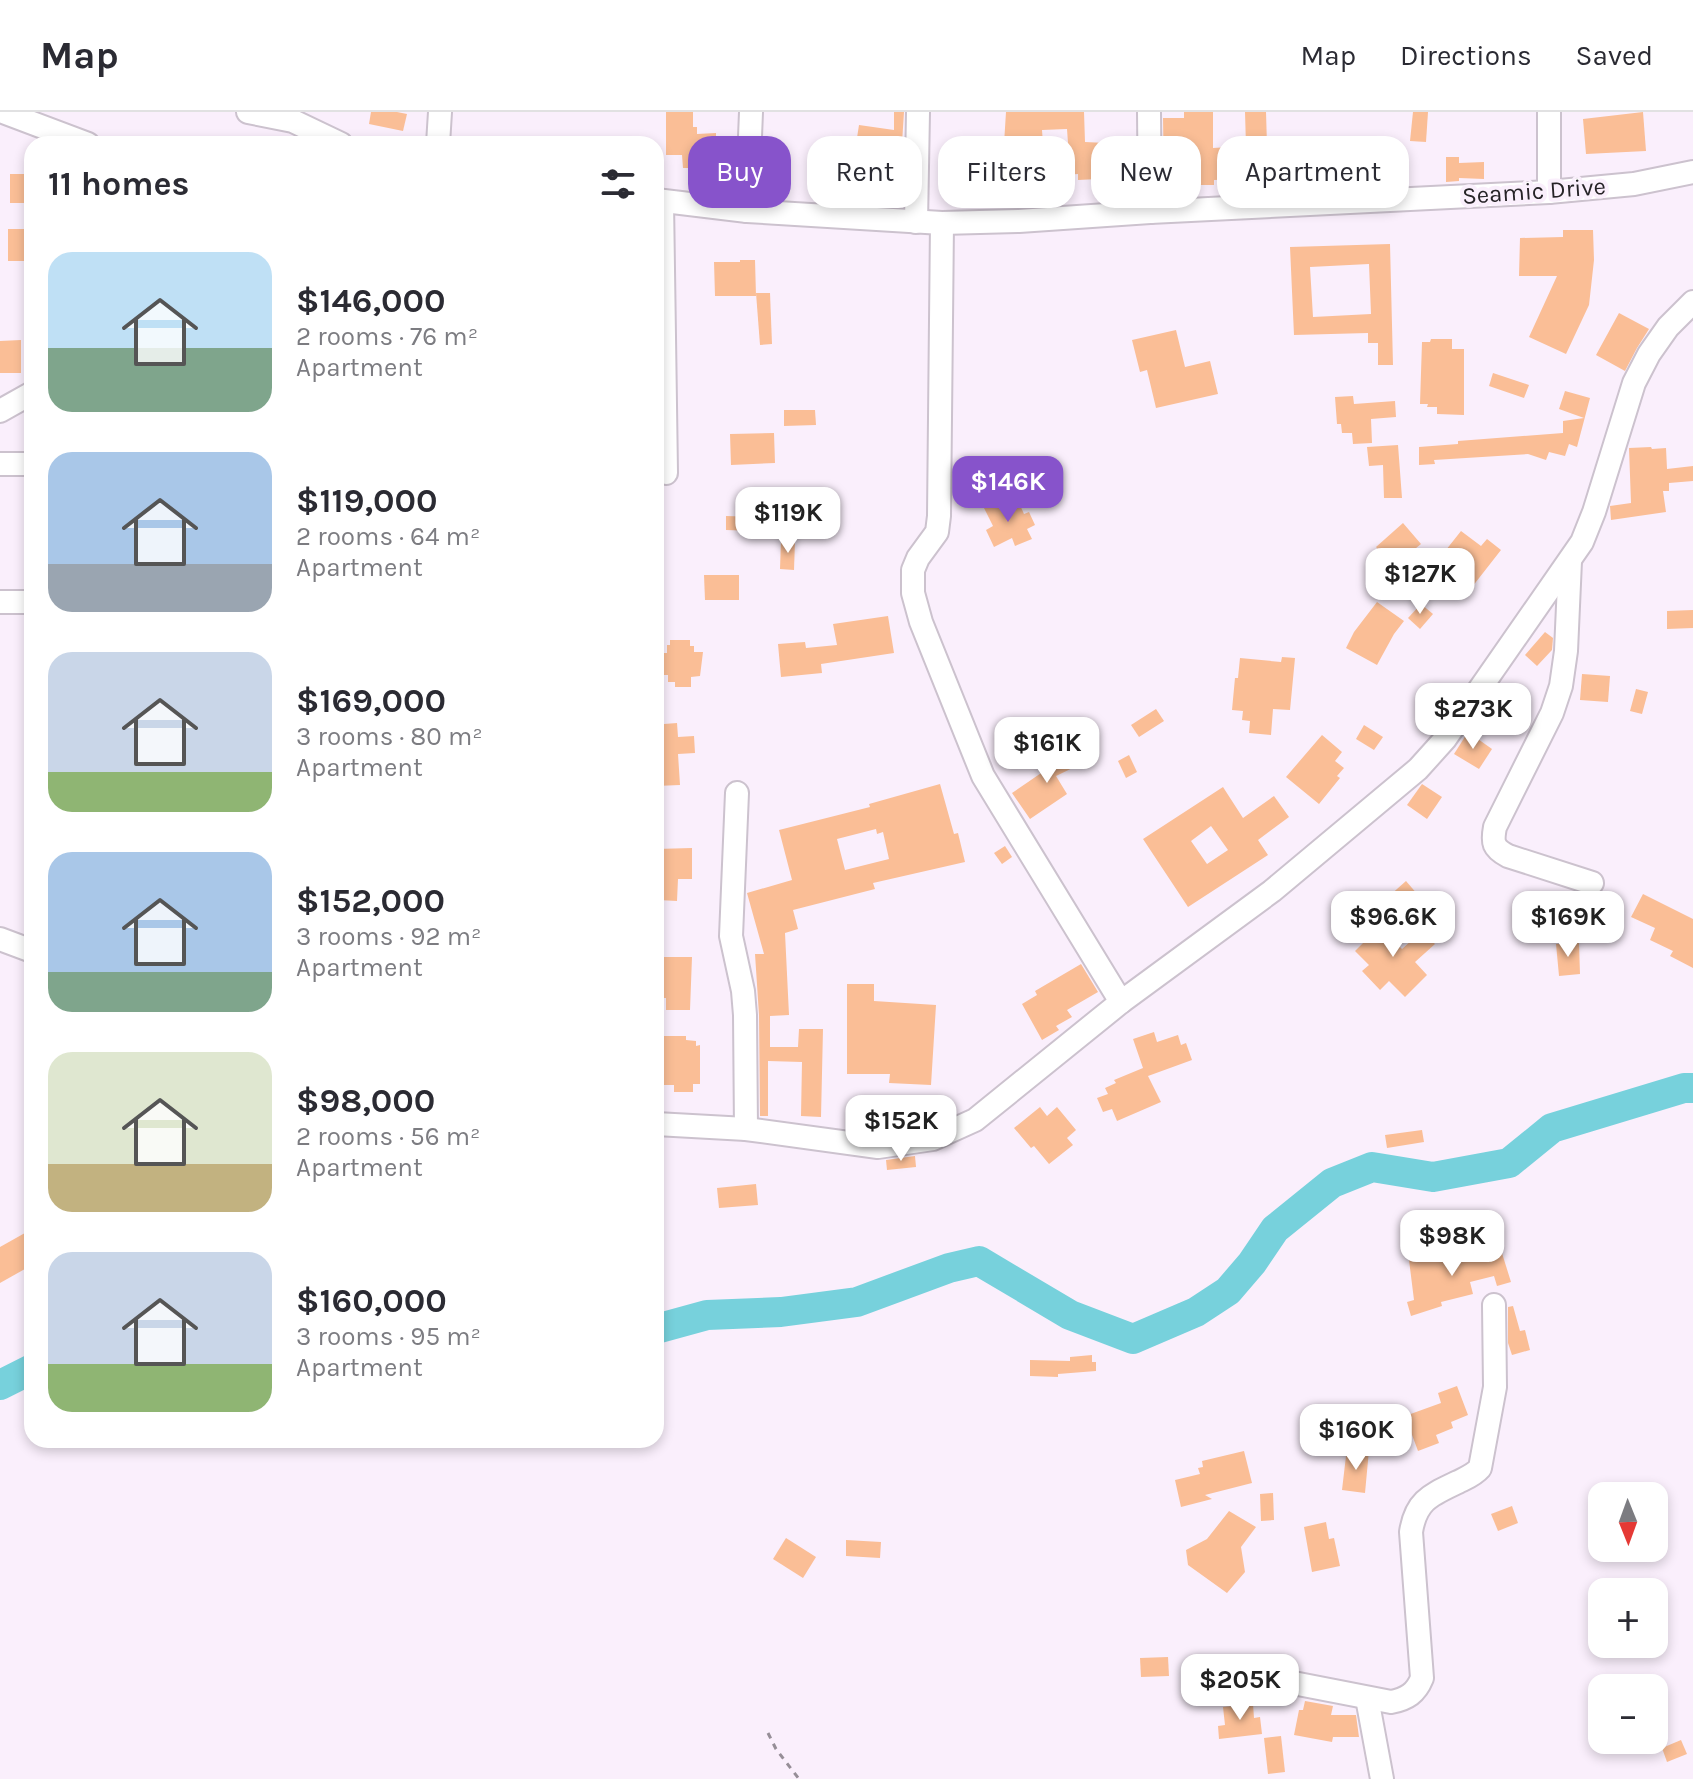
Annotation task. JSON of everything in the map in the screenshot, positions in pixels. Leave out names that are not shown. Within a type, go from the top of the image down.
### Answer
[{"type":"street","points":[[3,112],[67,136]]},
{"type":"street","points":[[248,112],[292,116],[327,136]]},
{"type":"street","points":[[438,136],[440,112]]},
{"type":"street","points":[[747,211],[751,112]]},
{"type":"street","points":[[916,222],[918,112]]},
{"type":"street","points":[[1149,112],[1150,212]]},
{"type":"street","points":[[1549,112],[1549,192]]},
{"type":"street","name":"Seamic Drive","points":[[664,202],[747,211],[916,222],[1019,221],[1549,192],[1634,184],[1693,172]]},
{"type":"street","points":[[942,223],[939,516],[937,532],[913,570],[913,593],[921,622],[983,776],[1121,1002]]},
{"type":"street","points":[[664,1124],[746,1129],[878,1147],[933,1139],[975,1120],[1121,1002],[1272,891],[1418,769],[1445,739],[1582,542],[1634,383],[1668,327],[1693,302]]},
{"type":"street","points":[[664,395],[666,473]]},
{"type":"street","points":[[0,411],[24,398]]},
{"type":"street","points":[[0,464],[24,464]]},
{"type":"street","points":[[1570,560],[1566,651],[1561,686],[1552,713],[1495,827],[1493,839],[1498,851],[1508,856],[1592,883]]},
{"type":"street","points":[[0,602],[24,602]]},
{"type":"street","points":[[737,793],[731,936],[745,1015],[746,1129]]},
{"type":"street","points":[[0,939],[24,948]]},
{"type":"street","points":[[1252,1675],[1391,1702],[1402,1700],[1418,1688],[1422,1678],[1411,1532],[1413,1517],[1420,1504],[1431,1495],[1480,1468],[1495,1387],[1494,1305]]},
{"type":"street","points":[[1367,1698],[1382,1779]]},
{"type":"path","points":[[768,1733],[799,1779]]},
{"type":"building","points":[[371,112],[407,114],[403,131],[369,124]]},
{"type":"building","points":[[666,112],[693,112],[693,127],[697,127],[697,134],[716,133],[716,136],[688,136],[688,168],[683,168],[682,155],[666,155]]},
{"type":"building","points":[[894,112],[904,112],[902,136],[857,136],[859,125],[894,130]]},
{"type":"building","points":[[1006,112],[1084,112],[1085,142],[1091,142],[1091,179],[1078,180],[1078,174],[1075,174],[1075,136],[1068,136],[1067,129],[1042,130],[1042,136],[1004,136]]},
{"type":"building","points":[[1184,112],[1213,112],[1213,148],[1217,148],[1217,180],[1214,180],[1214,185],[1201,185],[1201,136],[1163,136],[1163,118],[1184,118]]},
{"type":"building","points":[[1245,112],[1266,112],[1267,136],[1246,136]]},
{"type":"building","points":[[1413,112],[1428,112],[1426,142],[1410,141]]},
{"type":"building","points":[[1643,112],[1646,151],[1586,154],[1583,119]]},
{"type":"building","points":[[1446,157],[1459,157],[1459,163],[1484,162],[1484,179],[1459,178],[1459,181],[1446,182]]},
{"type":"building","points":[[10,174],[24,174],[24,203],[10,203]]},
{"type":"building","points":[[8,229],[24,229],[24,261],[8,261]]},
{"type":"building","points":[[1563,230],[1593,230],[1594,260],[1589,305],[1566,354],[1529,337],[1557,276],[1519,276],[1520,238],[1563,237]]},
{"type":"building","points":[[1390,244],[1393,365],[1378,365],[1378,343],[1368,343],[1368,333],[1294,335],[1290,247]],"holes":[[[1369,264],[1371,314],[1313,317],[1310,267]]]},
{"type":"building","points":[[755,260],[756,296],[715,296],[714,262]]},
{"type":"building","points":[[756,293],[770,293],[772,344],[760,345]]},
{"type":"building","points":[[1619,313],[1649,329],[1625,371],[1596,355]]},
{"type":"building","points":[[1176,330],[1185,367],[1210,361],[1218,394],[1156,408],[1147,370],[1140,372],[1132,340]]},
{"type":"building","points":[[1431,339],[1452,339],[1452,349],[1464,349],[1464,415],[1437,414],[1437,407],[1420,404],[1422,342],[1430,342]]},
{"type":"building","points":[[21,340],[21,373],[0,373],[0,341]]},
{"type":"building","points":[[1493,373],[1529,385],[1524,398],[1489,386]]},
{"type":"building","points":[[1565,391],[1590,398],[1577,447],[1569,444],[1565,456],[1549,452],[1546,460],[1528,454],[1434,460],[1435,464],[1419,465],[1419,447],[1563,433],[1563,421],[1584,418],[1559,409]]},
{"type":"building","points":[[1353,396],[1354,404],[1395,401],[1396,417],[1371,419],[1372,443],[1353,444],[1352,433],[1342,433],[1341,424],[1337,424],[1335,397]]},
{"type":"building","points":[[784,410],[815,410],[816,425],[784,426]]},
{"type":"building","points":[[774,433],[775,463],[731,465],[730,434]]},
{"type":"building","points":[[1398,445],[1402,498],[1384,498],[1383,465],[1369,466],[1367,447]]},
{"type":"building","points":[[1629,448],[1666,448],[1667,469],[1693,466],[1693,481],[1669,483],[1669,491],[1663,491],[1666,512],[1611,520],[1610,506],[1631,503]]},
{"type":"building","points":[[1002,499],[1008,511],[1020,505],[1024,514],[1029,512],[1035,525],[1027,529],[1032,539],[1015,546],[1012,538],[994,547],[986,530],[993,526],[984,508]]},
{"type":"building","points":[[726,516],[757,517],[756,531],[726,530]]},
{"type":"building","points":[[1403,523],[1421,544],[1410,553],[1408,550],[1391,565],[1376,547]]},
{"type":"building","points":[[1461,531],[1481,546],[1487,539],[1501,550],[1465,596],[1449,584],[1460,569],[1442,555]]},
{"type":"building","points":[[781,540],[795,541],[794,570],[780,569]]},
{"type":"building","points":[[704,575],[739,575],[739,600],[705,600]]},
{"type":"building","points":[[1377,602],[1404,621],[1377,665],[1346,648]]},
{"type":"building","points":[[1421,604],[1433,614],[1420,629],[1408,618]]},
{"type":"building","points":[[1693,610],[1693,628],[1667,629],[1667,611]]},
{"type":"building","points":[[888,616],[894,653],[821,664],[822,673],[781,677],[778,644],[805,642],[806,648],[837,645],[833,624]]},
{"type":"building","points":[[1545,632],[1553,638],[1552,650],[1537,666],[1525,655]]},
{"type":"building","points":[[670,640],[690,640],[694,652],[703,652],[700,676],[691,677],[691,687],[675,687],[675,682],[668,682],[668,675],[664,675],[664,653],[667,653]]},
{"type":"building","points":[[1282,657],[1295,658],[1290,710],[1273,709],[1271,735],[1249,733],[1250,721],[1242,720],[1243,711],[1232,710],[1240,658],[1281,662]]},
{"type":"building","points":[[1582,674],[1610,676],[1608,702],[1580,700]]},
{"type":"building","points":[[1636,689],[1648,692],[1642,714],[1630,711]]},
{"type":"building","points":[[1156,709],[1164,721],[1139,737],[1131,725]]},
{"type":"building","points":[[677,723],[678,737],[694,736],[695,753],[678,754],[680,785],[664,786],[664,724]]},
{"type":"building","points":[[1364,725],[1383,737],[1374,750],[1356,739]]},
{"type":"building","points":[[1468,732],[1492,749],[1479,769],[1454,754]]},
{"type":"building","points":[[1322,735],[1342,752],[1335,761],[1344,768],[1337,776],[1340,778],[1319,804],[1286,777]]},
{"type":"building","points":[[1081,748],[1087,761],[1056,776],[1067,794],[1030,819],[1012,793],[1050,767],[1053,771],[1049,763]]},
{"type":"building","points":[[1129,755],[1137,772],[1126,778],[1118,761]]},
{"type":"building","points":[[940,784],[965,862],[873,883],[875,889],[793,910],[798,929],[785,933],[789,1015],[770,1016],[770,1047],[798,1047],[799,1029],[823,1029],[821,1117],[801,1116],[802,1062],[768,1061],[768,1116],[760,1116],[755,954],[764,954],[747,893],[792,880],[779,830],[870,807],[869,804]],"holes":[[[876,829],[877,834],[883,832],[889,859],[845,870],[837,839]]]},
{"type":"building","points":[[1422,784],[1442,797],[1427,819],[1407,805]]},
{"type":"building","points":[[1223,787],[1243,818],[1274,796],[1289,817],[1258,840],[1268,855],[1188,907],[1143,839]],"holes":[[[1211,826],[1228,850],[1207,864],[1191,841]]]},
{"type":"building","points":[[1005,846],[1012,857],[1002,864],[994,853]]},
{"type":"building","points":[[692,848],[692,879],[678,879],[677,901],[664,900],[664,849]]},
{"type":"building","points":[[1406,881],[1418,895],[1391,919],[1379,905]]},
{"type":"building","points":[[1643,894],[1693,919],[1693,968],[1670,956],[1673,951],[1650,940],[1655,928],[1631,917]]},
{"type":"building","points":[[1374,921],[1402,949],[1422,931],[1435,944],[1415,962],[1427,975],[1405,997],[1389,981],[1380,990],[1362,971],[1369,965],[1355,951],[1364,942],[1358,936]]},
{"type":"building","points":[[1579,943],[1580,974],[1559,976],[1556,944]]},
{"type":"building","points":[[664,957],[692,957],[690,1010],[666,1010]]},
{"type":"building","points":[[1081,964],[1098,992],[1067,1010],[1072,1017],[1056,1026],[1059,1030],[1042,1040],[1022,1004],[1037,995],[1035,991]]},
{"type":"building","points":[[847,984],[874,984],[874,1001],[936,1005],[931,1085],[889,1083],[890,1074],[847,1074]]},
{"type":"building","points":[[1154,1032],[1157,1042],[1178,1035],[1181,1045],[1186,1043],[1192,1060],[1148,1076],[1161,1102],[1117,1121],[1112,1109],[1103,1112],[1097,1098],[1108,1094],[1105,1088],[1116,1083],[1114,1080],[1143,1068],[1133,1039]]},
{"type":"building","points":[[664,1036],[686,1036],[686,1040],[696,1041],[696,1046],[700,1045],[700,1084],[693,1084],[693,1092],[674,1092],[674,1085],[664,1085]]},
{"type":"building","points":[[1040,1107],[1047,1116],[1057,1107],[1076,1130],[1067,1138],[1073,1145],[1049,1164],[1014,1128]]},
{"type":"building","points":[[1422,1130],[1424,1142],[1387,1148],[1385,1135]]},
{"type":"building","points":[[915,1156],[916,1167],[887,1170],[886,1160]]},
{"type":"building","points":[[756,1184],[758,1205],[719,1208],[717,1188]]},
{"type":"building","points":[[24,1234],[24,1270],[0,1283],[0,1247]]},
{"type":"building","points":[[1501,1250],[1511,1282],[1497,1286],[1494,1276],[1470,1282],[1473,1294],[1441,1302],[1442,1306],[1411,1316],[1407,1302],[1414,1300],[1409,1260],[1438,1256],[1439,1259],[1469,1251],[1471,1259]]},
{"type":"building","points":[[1513,1306],[1520,1331],[1525,1330],[1530,1350],[1512,1355],[1508,1343],[1508,1307]]},
{"type":"building","points":[[1092,1355],[1096,1371],[1058,1374],[1058,1377],[1030,1376],[1030,1360],[1070,1361],[1070,1357]]},
{"type":"building","points":[[1457,1386],[1468,1415],[1451,1422],[1453,1428],[1436,1435],[1439,1443],[1418,1451],[1405,1416],[1441,1403],[1438,1393]]},
{"type":"building","points":[[1356,1449],[1369,1450],[1365,1493],[1342,1490],[1346,1456],[1355,1457]]},
{"type":"building","points":[[1244,1451],[1252,1483],[1205,1495],[1212,1499],[1181,1507],[1175,1480],[1200,1474],[1198,1468],[1203,1467],[1202,1461]]},
{"type":"building","points":[[1273,1493],[1274,1520],[1261,1521],[1260,1494]]},
{"type":"building","points":[[1512,1506],[1518,1523],[1498,1531],[1491,1514]]},
{"type":"building","points":[[1229,1511],[1256,1527],[1241,1547],[1245,1572],[1227,1593],[1188,1565],[1186,1550],[1207,1539]]},
{"type":"building","points":[[1326,1522],[1329,1539],[1334,1538],[1340,1566],[1312,1572],[1304,1527]]},
{"type":"building","points":[[786,1538],[816,1557],[803,1578],[773,1559]]},
{"type":"building","points":[[846,1540],[881,1542],[880,1558],[846,1556]]},
{"type":"building","points":[[1168,1657],[1169,1676],[1141,1677],[1140,1658]]},
{"type":"building","points":[[1305,1701],[1333,1706],[1331,1715],[1356,1715],[1359,1737],[1333,1737],[1332,1742],[1294,1735],[1299,1710],[1303,1710]]},
{"type":"building","points":[[1253,1704],[1254,1718],[1260,1717],[1262,1734],[1219,1739],[1218,1726],[1225,1725],[1223,1707]]},
{"type":"building","points":[[1281,1736],[1285,1772],[1268,1774],[1264,1738]]},
{"type":"building","points":[[1681,1740],[1687,1754],[1667,1762],[1664,1754],[1668,1754],[1668,1745]]},
{"type":"waterway","points":[[664,1327],[707,1315],[781,1312],[857,1302],[949,1268],[979,1261],[1070,1315],[1133,1339],[1196,1312],[1228,1291],[1275,1229],[1332,1183],[1372,1167],[1433,1177],[1509,1163],[1552,1128],[1684,1088],[1693,1088]]},
{"type":"waterway","points":[[0,1385],[24,1373]]}]
